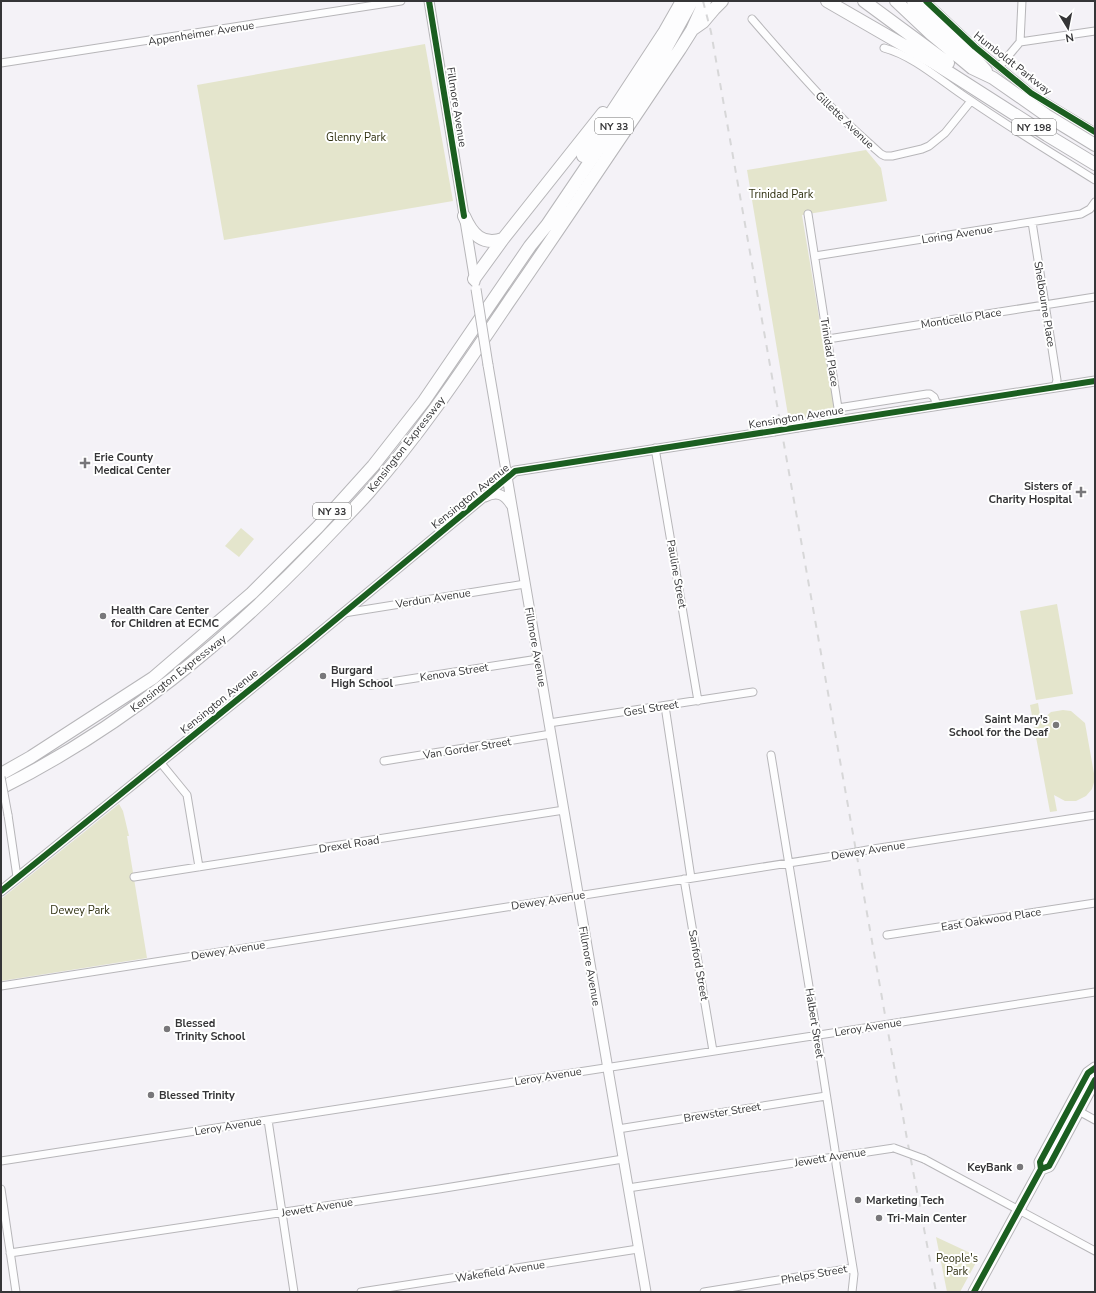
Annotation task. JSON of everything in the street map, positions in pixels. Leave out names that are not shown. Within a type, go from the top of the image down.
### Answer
[{"type":"highway","points":[[530,246],[542,221],[665,31],[682,1]]},
{"type":"highway","name":"Kensington Expressway","points":[[1,774],[31,757],[153,678],[252,593],[318,527],[373,466],[424,401],[530,246],[547,225],[664,52],[692,1]]},
{"type":"highway","name":"Kensington Expressway","points":[[1,788],[38,769],[94,735],[164,686],[219,641],[282,583],[368,493],[440,403],[692,30],[705,1]]},
{"type":"highway","points":[[692,30],[703,22],[722,1]]},
{"type":"highway","points":[[827,1],[975,88]]},
{"type":"highway","points":[[864,1],[968,79],[975,88]]},
{"type":"highway","points":[[896,1],[954,54],[972,68],[993,78]]},
{"type":"highway","points":[[913,1],[993,78]]},
{"type":"highway","points":[[475,284],[502,239],[605,111],[628,79],[638,71]]},
{"type":"highway","name":"NY 198","points":[[993,78],[1046,115],[1095,145]]},
{"type":"highway","name":"NY 198","points":[[975,88],[1095,164]]},
{"type":"highway","points":[[464,216],[470,229],[481,239],[491,242],[502,239]]},
{"type":"highway","points":[[1,768],[31,757]]},
{"type":"highway","points":[[1,795],[38,769]]},
{"type":"main road","points":[[1074,1109],[1088,1073],[1095,1068]]},
{"type":"main road","points":[[974,1292],[1041,1169],[1040,1162],[1074,1109],[1095,1080]]},
{"type":"street","name":"Appenheimer Avenue","points":[[1,63],[402,1]]},
{"type":"street","name":"Fillmore Avenue","points":[[429,1],[488,365],[646,1292]]},
{"type":"street","name":"Humboldt Parkway","points":[[926,1],[975,47],[1031,93],[1095,132]]},
{"type":"street","points":[[999,67],[1020,42],[1022,1]]},
{"type":"street","name":"Gillette Avenue","points":[[752,19],[832,109],[852,129],[885,156],[908,153],[929,146],[945,133],[971,101]]},
{"type":"street","points":[[1020,42],[1095,31]]},
{"type":"street","points":[[884,48],[923,66],[971,101],[1095,180]]},
{"type":"street","name":"Loring Avenue","points":[[815,256],[1081,214],[1090,209],[1095,202]]},
{"type":"street","name":"Trinidad Place","points":[[808,214],[838,408],[927,394],[934,397],[936,405]]},
{"type":"street","name":"Shelbourne Place","points":[[1032,222],[1057,380],[1055,387]]},
{"type":"street","name":"Monticello Place","points":[[828,339],[1095,297]]},
{"type":"street","name":"Kensington Avenue","points":[[1,891],[515,471],[1095,380]]},
{"type":"street","name":"Pauline Street","points":[[656,448],[698,701]]},
{"type":"street","points":[[479,500],[492,494],[500,495],[507,498],[512,506]]},
{"type":"street","name":"Verdun Avenue","points":[[342,613],[525,584]]},
{"type":"street","name":"Kenova Street","points":[[371,685],[538,659]]},
{"type":"street","name":"Gesl Street","points":[[549,724],[753,692]]},
{"type":"street","name":"Sanford Street","points":[[665,706],[688,878],[714,1051]]},
{"type":"street","name":"Van Gorder Street","points":[[384,761],[551,734]]},
{"type":"street","name":"Halbert Street","points":[[771,755],[817,1035],[854,1274],[852,1292]]},
{"type":"street","points":[[160,762],[187,795],[199,867]]},
{"type":"street","points":[[1,777],[18,877]]},
{"type":"street","name":"Drexel Road","points":[[134,877],[564,810]]},
{"type":"street","name":"Dewey Avenue","points":[[1,986],[1095,815]]},
{"type":"street","name":"East Oakwood Place","points":[[887,935],[1095,902]]},
{"type":"street","name":"Leroy Avenue","points":[[1,1161],[1095,992]]},
{"type":"street","name":"Brewster Street","points":[[618,1128],[826,1096]]},
{"type":"street","points":[[1074,1109],[1095,1120]]},
{"type":"street","points":[[268,1120],[294,1292]]},
{"type":"street","name":"Jewett Avenue","points":[[628,1188],[894,1148],[924,1159],[1095,1251]]},
{"type":"street","name":"Jewett Avenue","points":[[10,1253],[439,1189],[623,1159]]},
{"type":"street","points":[[1,1188],[16,1292]]},
{"type":"street","name":"Wakefield Avenue","points":[[361,1292],[638,1249]]},
{"type":"street","name":"Phelps Street","points":[[704,1292],[853,1268]]},
{"type":"green space","name":"Glenny Park","points":[[425,44],[453,201],[224,240],[197,85]]},
{"type":"green space","name":"Trinidad Park","points":[[866,150],[881,168],[887,201],[802,215],[835,413],[789,421],[747,170]]},
{"type":"green space","points":[[241,528],[254,539],[239,557],[225,546]]},
{"type":"green space","points":[[1057,604],[1073,694],[1036,700],[1020,611]]},
{"type":"green space","points":[[1038,703],[1041,721],[1051,712],[1063,710],[1071,711],[1085,723],[1095,779],[1092,789],[1086,796],[1076,801],[1065,801],[1054,795],[1057,811],[1050,812],[1030,705]]},
{"type":"green space","name":"Dewey Park","points":[[119,804],[123,811],[129,836],[127,836],[147,958],[1,981],[1,899]]},
{"type":"green space","name":"People's Park","points":[[936,1237],[979,1257],[960,1292],[947,1292]]},
{"type":"railway","points":[[703,1],[711,32],[907,1139],[936,1292]]},
{"type":"cycle path","points":[[429,1],[464,216]]},
{"type":"cycle path","points":[[926,1],[975,47],[1031,93],[1095,132]]},
{"type":"cycle path","points":[[1,891],[305,645],[515,471],[1095,381]]},
{"type":"cycle path","points":[[974,1292],[1041,1169],[1040,1162],[1088,1073],[1095,1068]]},
{"type":"cycle path","points":[[1041,1169],[1049,1166],[1095,1080]]},
{"type":"place","name":"Erie County Medical Center","points":[[85,463]]},
{"type":"place","name":"Sisters of Charity Hospital","points":[[1081,492]]},
{"type":"place","name":"Health Care Center for Children at ECMC","points":[[103,616]]},
{"type":"place","name":"Burgard High School","points":[[323,676]]},
{"type":"place","name":"Saint Mary's School for the Deaf","points":[[1056,725]]},
{"type":"place","name":"Blessed Trinity School","points":[[167,1029]]},
{"type":"place","name":"Blessed Trinity","points":[[151,1095]]},
{"type":"place","name":"KeyBank","points":[[1020,1167]]},
{"type":"place","name":"Marketing Tech","points":[[858,1200]]},
{"type":"place","name":"Tri-Main Center","points":[[879,1218]]}]
